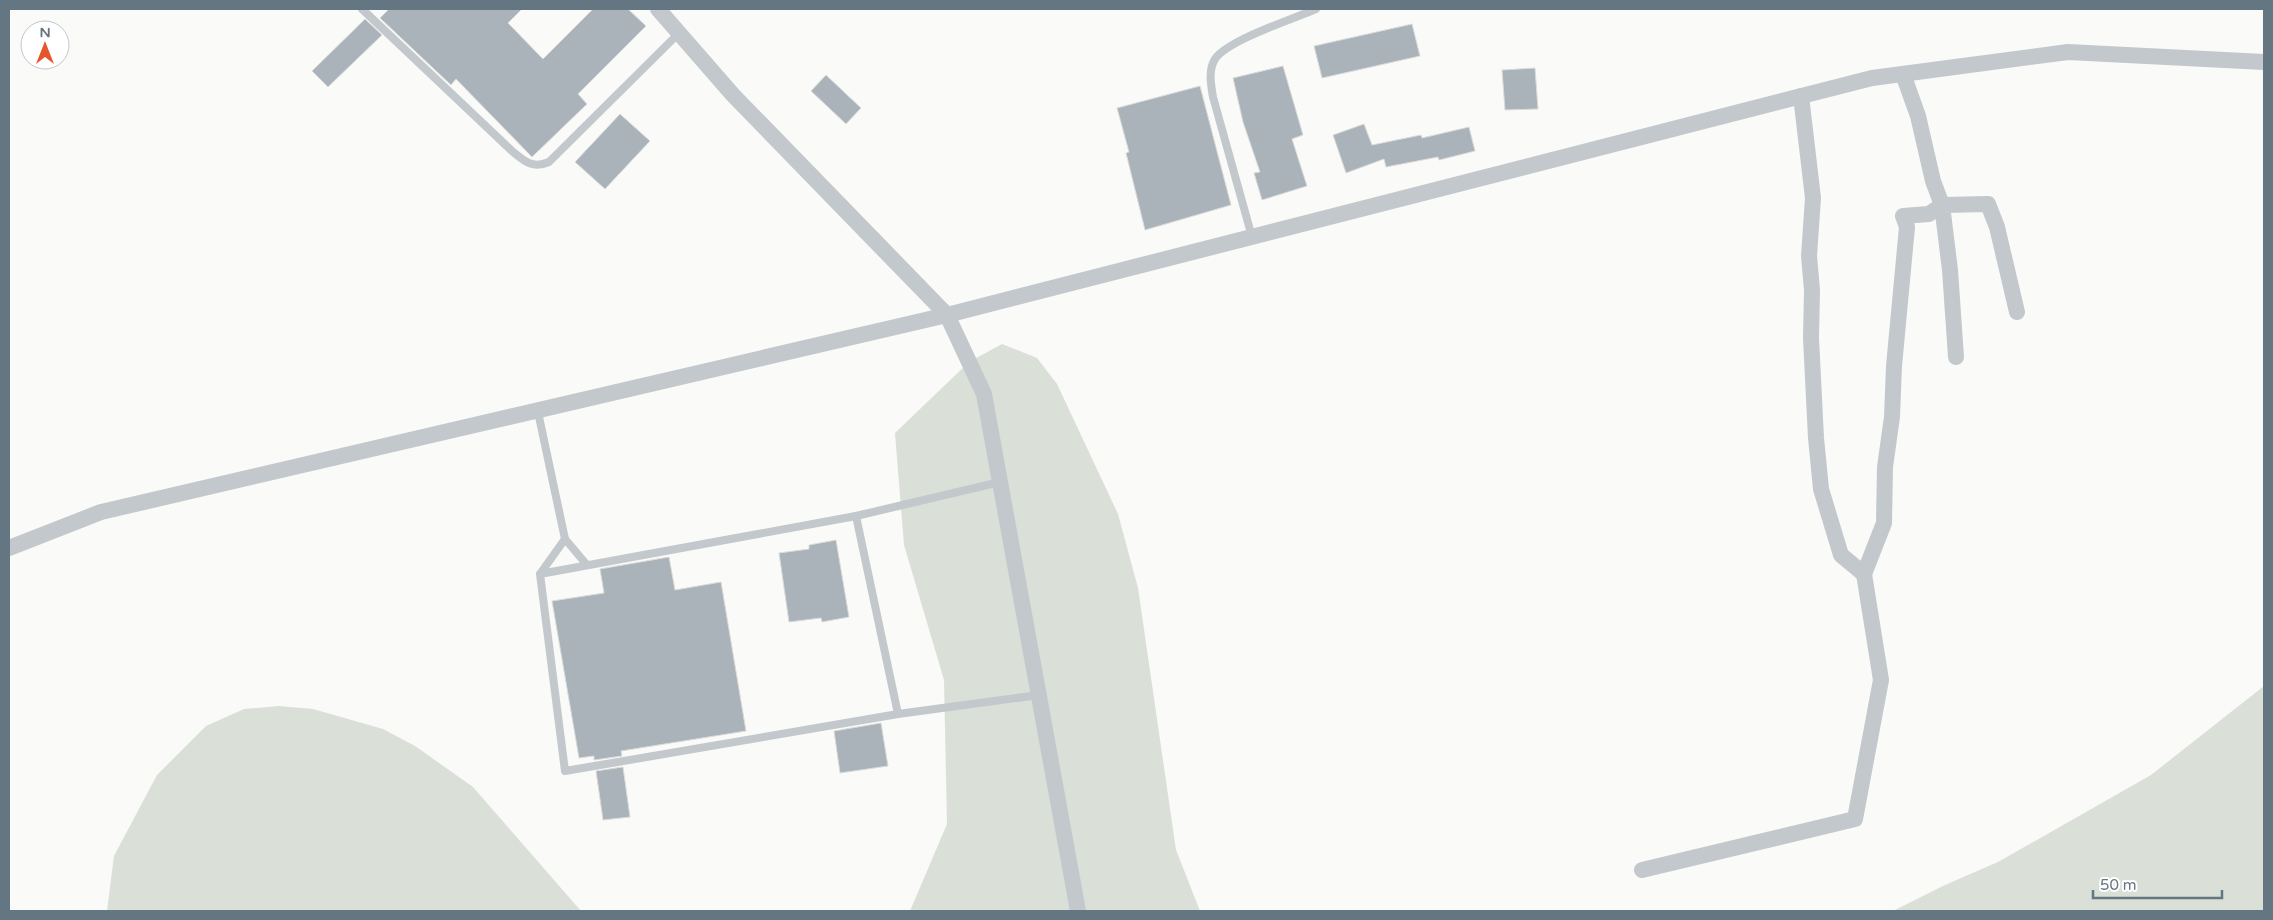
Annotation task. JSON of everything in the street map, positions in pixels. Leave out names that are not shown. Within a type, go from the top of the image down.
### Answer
[{"type":"street","points":[[658,9],[733,95],[948,315],[984,394],[1078,911]]},
{"type":"street","points":[[9,548],[101,512],[538,412],[948,315],[1872,78],[2068,52],[2264,62]]},
{"type":"street","points":[[1904,74],[1918,116],[1933,180],[1942,205],[1950,270],[1956,357]]},
{"type":"street","points":[[1801,96],[1813,198],[1809,256],[1812,290],[1811,338],[1816,438],[1821,489],[1841,555],[1864,574]]},
{"type":"street","points":[[1642,870],[1855,819],[1880,680],[1864,574],[1884,523],[1885,467],[1892,417],[1894,366],[1908,227],[1904,216],[1929,214],[1942,205],[1988,204],[1997,227],[2017,312]]},
{"type":"lane","points":[[362,9],[512,151],[526,163],[534,166],[550,162],[679,33]]},
{"type":"lane","points":[[1252,237],[1213,97],[1210,78],[1214,60],[1228,46],[1316,9]]},
{"type":"lane","points":[[538,412],[564,539],[587,565]]},
{"type":"lane","points":[[540,574],[856,516],[1000,482]]},
{"type":"lane","points":[[856,516],[898,714]]},
{"type":"lane","points":[[564,539],[540,574],[565,771],[898,714],[1039,695]]},
{"type":"shaded area","points":[[1002,344],[1037,358],[1057,384],[1118,514],[1138,588],[1176,850],[1200,911],[910,911],[947,824],[944,680],[904,545],[895,433],[969,362]]},
{"type":"shaded area","points":[[2264,686],[2264,911],[1893,911],[1945,885],[1998,862],[2151,775]]},
{"type":"shaded area","points":[[279,706],[313,709],[383,729],[415,746],[473,787],[581,911],[107,911],[114,856],[157,775],[206,726],[244,709]]},
{"type":"building","points":[[389,9],[522,9],[508,23],[543,59],[593,9],[628,9],[646,26],[578,94],[587,104],[532,157],[456,79],[451,85],[380,18]]},
{"type":"building","points":[[365,19],[382,35],[328,87],[312,71]]},
{"type":"building","points":[[1412,24],[1420,56],[1322,78],[1314,46]]},
{"type":"building","points":[[1283,66],[1303,135],[1292,139],[1307,186],[1262,200],[1254,173],[1260,172],[1243,122],[1233,78]]},
{"type":"building","points":[[1535,68],[1538,109],[1505,110],[1502,70]]},
{"type":"building","points":[[826,75],[861,108],[846,124],[811,91]]},
{"type":"building","points":[[1200,86],[1231,205],[1145,230],[1126,153],[1129,152],[1117,108]]},
{"type":"building","points":[[620,114],[650,141],[605,189],[575,162]]},
{"type":"building","points":[[1364,124],[1372,145],[1421,135],[1422,138],[1469,127],[1475,151],[1439,160],[1438,157],[1386,167],[1384,159],[1346,173],[1333,135]]},
{"type":"building","points":[[836,540],[849,617],[822,622],[821,618],[789,622],[779,553],[809,549],[809,545]]},
{"type":"building","points":[[669,557],[675,590],[721,582],[746,731],[621,751],[622,756],[594,760],[594,756],[579,758],[552,601],[604,593],[600,569]]},
{"type":"building","points":[[881,723],[888,766],[840,773],[834,731]]},
{"type":"building","points":[[623,767],[630,817],[603,820],[596,771]]}]
